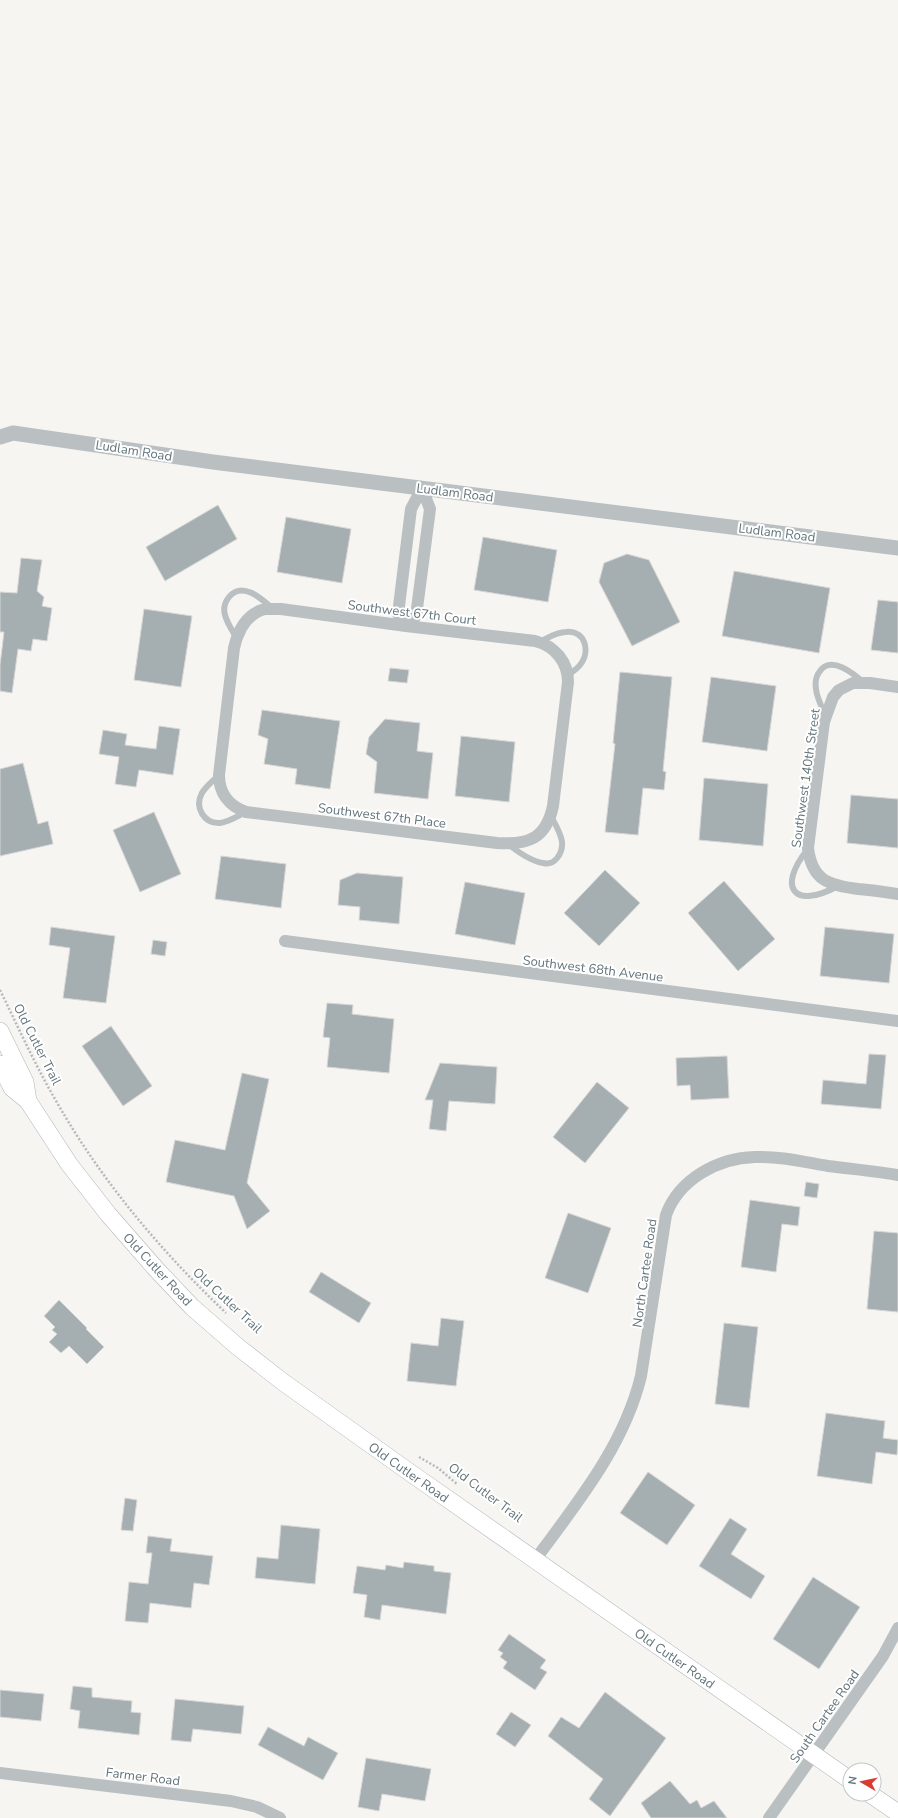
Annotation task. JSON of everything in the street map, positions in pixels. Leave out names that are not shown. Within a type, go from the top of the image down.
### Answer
[{"type":"main road","points":[[0,1031],[25,1082],[28,1100]]},
{"type":"main road","points":[[0,1064],[12,1088],[28,1100]]},
{"type":"main road","name":"Old Cutler Road","points":[[28,1100],[69,1164],[108,1214],[156,1269],[192,1307],[257,1363],[535,1560],[842,1774]]},
{"type":"main road","points":[[882,1802],[898,1813]]},
{"type":"street","name":"Ludlam Road","points":[[0,424],[7,435],[898,548]]},
{"type":"street","points":[[422,488],[430,509],[416,616],[406,626],[398,614],[411,509],[422,488]]},
{"type":"street","name":"Southwest 67th Court","points":[[236,638],[242,626],[252,614],[260,610],[273,609],[539,642],[549,646],[562,660],[568,675]]},
{"type":"street","points":[[219,775],[236,638]]},
{"type":"street","points":[[551,816],[568,675]]},
{"type":"street","name":"Southwest 140th Street","points":[[838,886],[827,882],[815,871],[808,848],[826,716],[831,701],[839,690],[853,683],[865,683]]},
{"type":"street","points":[[865,683],[898,687]]},
{"type":"street","name":"Southwest 67th Place","points":[[219,775],[220,788],[226,799],[233,806],[246,812],[506,844],[524,843],[538,836],[543,831],[551,816]]},
{"type":"street","points":[[838,886],[898,894]]},
{"type":"street","name":"Southwest 68th Avenue","points":[[285,941],[898,1021]]},
{"type":"street","name":"North Cartee Road","points":[[535,1560],[601,1468],[618,1438],[637,1395],[648,1343],[664,1228],[671,1203],[679,1191],[689,1182],[711,1168],[733,1160],[756,1157],[793,1160],[898,1175]]},
{"type":"street","name":"South Cartee Road","points":[[769,1818],[883,1656],[898,1628]]},
{"type":"street","name":"Farmer Road","points":[[0,1773],[231,1801],[256,1807],[280,1818]]},
{"type":"lane","points":[[236,638],[226,620],[224,609],[227,599],[236,591],[241,590],[254,594],[273,609]]},
{"type":"lane","points":[[539,642],[564,632],[577,633],[582,637],[585,642],[585,656],[581,665],[568,675]]},
{"type":"lane","points":[[826,716],[816,688],[816,677],[821,669],[829,665],[842,667],[865,683]]},
{"type":"lane","points":[[219,775],[202,793],[199,809],[201,813],[210,821],[220,823],[246,812]]},
{"type":"lane","points":[[506,844],[533,860],[548,864],[555,862],[562,843],[551,816]]},
{"type":"lane","points":[[808,848],[798,862],[792,875],[793,887],[796,892],[810,897],[824,894],[838,886]]},
{"type":"path","name":"Old Cutler Trail","points":[[0,990],[59,1107],[103,1175],[134,1215],[186,1275],[227,1314]]},
{"type":"path","name":"Old Cutler Trail","points":[[416,1456],[438,1468],[458,1486]]},
{"type":"building","points":[[218,505],[237,539],[165,581],[146,547]]},
{"type":"building","points":[[286,517],[351,529],[342,583],[277,572]]},
{"type":"building","points":[[483,537],[557,550],[548,602],[474,590]]},
{"type":"building","points":[[627,554],[649,560],[680,622],[632,646],[599,582],[604,563]]},
{"type":"building","points":[[21,558],[42,560],[37,591],[44,597],[42,606],[52,608],[47,641],[33,639],[31,651],[18,649],[12,693],[0,691],[0,665],[4,632],[0,632],[0,592],[17,593]]},
{"type":"building","points":[[734,571],[830,588],[819,653],[722,636]]},
{"type":"building","points":[[878,600],[898,602],[898,653],[871,650]]},
{"type":"building","points":[[144,609],[192,616],[181,687],[134,680]]},
{"type":"building","points":[[390,668],[409,670],[407,683],[388,681]]},
{"type":"building","points":[[620,672],[672,677],[663,771],[666,772],[664,790],[643,788],[638,835],[605,832],[615,744],[613,743]]},
{"type":"building","points":[[711,677],[776,686],[767,751],[702,742]]},
{"type":"building","points":[[262,710],[340,721],[330,789],[295,784],[297,769],[264,764],[268,739],[258,735]]},
{"type":"building","points":[[385,719],[420,723],[417,751],[433,753],[428,799],[374,793],[377,762],[366,754],[369,737]]},
{"type":"building","points":[[159,726],[180,729],[173,775],[139,770],[136,787],[115,784],[119,757],[99,754],[103,730],[127,734],[125,745],[156,749]]},
{"type":"building","points":[[461,736],[515,742],[509,802],[455,796]]},
{"type":"building","points":[[23,763],[38,824],[48,821],[53,844],[0,856],[0,769]]},
{"type":"building","points":[[704,778],[768,784],[763,846],[699,840]]},
{"type":"building","points":[[851,795],[898,799],[898,848],[847,843]]},
{"type":"building","points":[[154,812],[181,874],[140,892],[113,830]]},
{"type":"building","points":[[221,856],[286,864],[281,908],[215,899]]},
{"type":"building","points":[[605,870],[640,903],[599,946],[564,913]]},
{"type":"building","points":[[357,873],[403,877],[399,924],[359,920],[360,907],[338,905],[340,880]]},
{"type":"building","points":[[724,881],[775,939],[738,971],[688,913]]},
{"type":"building","points":[[465,882],[525,893],[515,945],[455,934]]},
{"type":"building","points":[[51,927],[115,936],[106,1003],[63,998],[70,948],[49,945]]},
{"type":"building","points":[[825,927],[894,934],[889,983],[820,976]]},
{"type":"building","points":[[153,940],[167,942],[165,956],[151,954]]},
{"type":"building","points":[[327,1003],[353,1005],[352,1014],[394,1019],[389,1073],[327,1067],[330,1038],[323,1037]]},
{"type":"building","points":[[111,1026],[152,1086],[123,1106],[82,1046]]},
{"type":"building","points":[[869,1054],[886,1055],[881,1109],[821,1104],[823,1080],[866,1084]]},
{"type":"building","points":[[727,1056],[729,1098],[691,1100],[690,1085],[677,1086],[676,1058]]},
{"type":"building","points":[[440,1063],[497,1067],[495,1104],[449,1101],[446,1131],[429,1129],[433,1100],[425,1100]]},
{"type":"building","points":[[242,1073],[269,1079],[247,1183],[270,1211],[247,1229],[234,1196],[166,1182],[175,1140],[225,1150]]},
{"type":"building","points":[[597,1082],[629,1108],[585,1163],[553,1137]]},
{"type":"building","points":[[806,1182],[819,1184],[817,1198],[804,1196]]},
{"type":"building","points":[[750,1200],[800,1207],[798,1226],[782,1224],[776,1272],[741,1267]]},
{"type":"building","points":[[568,1213],[611,1228],[588,1293],[545,1278]]},
{"type":"building","points":[[874,1231],[898,1233],[898,1312],[867,1309]]},
{"type":"building","points":[[321,1272],[371,1303],[359,1323],[309,1292]]},
{"type":"building","points":[[59,1300],[104,1347],[87,1364],[69,1346],[61,1353],[49,1342],[57,1334],[52,1330],[55,1327],[44,1316]]},
{"type":"building","points":[[441,1318],[464,1321],[456,1386],[407,1381],[411,1343],[438,1346]]},
{"type":"building","points":[[724,1323],[758,1327],[749,1408],[715,1404]]},
{"type":"building","points":[[826,1413],[885,1421],[883,1438],[898,1440],[897,1455],[876,1452],[872,1484],[817,1476]]},
{"type":"building","points":[[648,1472],[695,1505],[667,1545],[620,1513]]},
{"type":"building","points":[[125,1498],[137,1500],[133,1531],[121,1530]]},
{"type":"building","points":[[730,1518],[747,1529],[731,1554],[765,1576],[751,1599],[699,1566]]},
{"type":"building","points":[[281,1525],[320,1529],[315,1584],[255,1578],[257,1557],[278,1559]]},
{"type":"building","points":[[148,1536],[172,1539],[170,1551],[213,1556],[209,1585],[194,1583],[191,1608],[150,1603],[148,1623],[125,1621],[129,1582],[148,1584],[152,1553],[146,1553]]},
{"type":"building","points":[[404,1562],[434,1566],[434,1571],[451,1573],[446,1614],[382,1605],[380,1620],[364,1617],[367,1595],[353,1593],[357,1566],[385,1570],[386,1565],[403,1568]]},
{"type":"building","points":[[813,1577],[860,1607],[819,1669],[773,1639]]},
{"type":"building","points":[[509,1634],[546,1660],[540,1668],[547,1672],[535,1690],[503,1668],[507,1662],[500,1657],[503,1653],[498,1650]]},
{"type":"building","points":[[73,1686],[92,1688],[92,1697],[132,1701],[131,1712],[141,1713],[139,1735],[78,1728],[80,1711],[70,1709]]},
{"type":"building","points":[[0,1690],[44,1694],[41,1721],[0,1717]]},
{"type":"building","points":[[605,1692],[666,1738],[610,1816],[589,1799],[603,1779],[548,1736],[561,1717],[579,1728]]},
{"type":"building","points":[[175,1699],[244,1706],[241,1734],[193,1729],[191,1742],[171,1740]]},
{"type":"building","points":[[511,1712],[531,1725],[515,1747],[496,1734]]},
{"type":"building","points":[[268,1727],[304,1746],[308,1737],[338,1753],[323,1780],[258,1745]]},
{"type":"building","points":[[366,1758],[431,1769],[425,1801],[382,1794],[379,1811],[358,1807]]},
{"type":"building","points":[[670,1781],[690,1804],[697,1800],[701,1808],[714,1801],[727,1818],[651,1818],[641,1803]]}]
